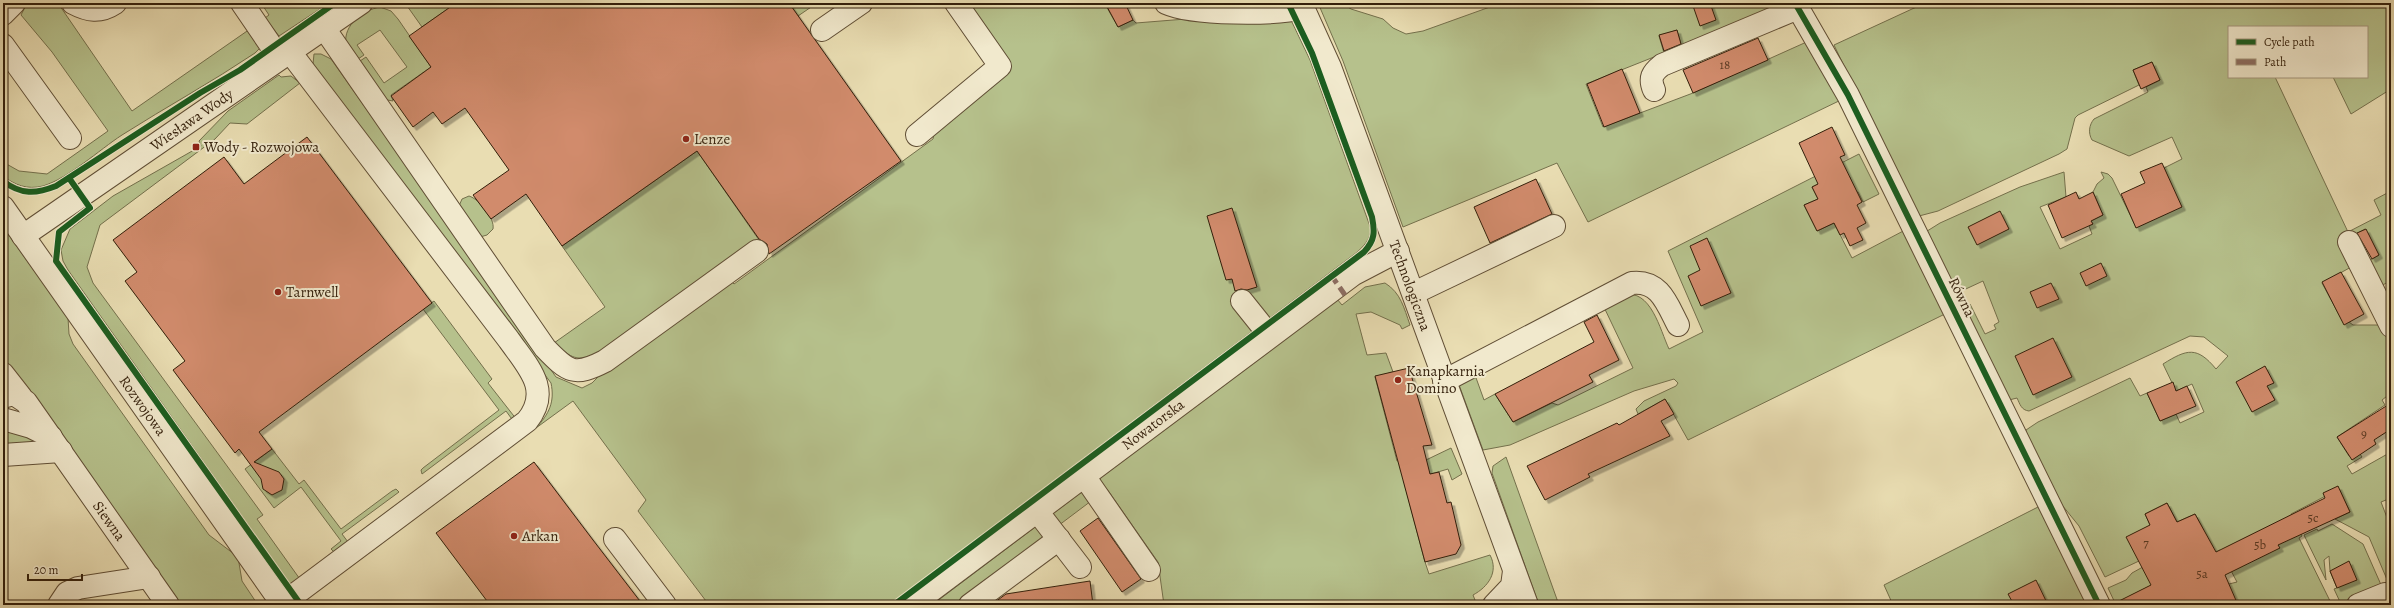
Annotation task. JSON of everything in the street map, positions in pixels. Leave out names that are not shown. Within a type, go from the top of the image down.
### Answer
[{"type":"street","points":[[3,14],[14,3]]},
{"type":"street","points":[[73,3],[84,9],[94,11],[115,3]]},
{"type":"street","points":[[242,3],[281,50],[509,340],[530,371],[538,386],[539,399],[535,411],[527,421],[283,604]]},
{"type":"street","name":"Wiesława Wody","points":[[23,236],[281,50],[324,28],[360,3]]},
{"type":"street","points":[[822,30],[861,3]]},
{"type":"street","points":[[917,135],[1000,66],[956,3]]},
{"type":"street","points":[[1166,3],[1178,8],[1252,13],[1279,13],[1302,5]]},
{"type":"street","name":"Technologiczna","points":[[1302,5],[1330,67],[1527,605]]},
{"type":"street","points":[[1654,90],[1651,79],[1653,73],[1662,65],[1796,6]]},
{"type":"street","name":"Równa","points":[[1796,6],[1848,95],[2099,605]]},
{"type":"street","points":[[324,28],[545,348],[562,367],[575,372],[587,370],[605,361],[757,251]]},
{"type":"street","points":[[3,45],[70,138]]},
{"type":"street","name":"Rozwojowa","points":[[3,207],[283,604]]},
{"type":"street","points":[[1414,293],[1554,226]]},
{"type":"street","points":[[2349,242],[2391,326]]},
{"type":"street","name":"Nowatorska","points":[[912,605],[1354,274],[1398,251]]},
{"type":"street","points":[[1444,381],[1632,283],[1642,282],[1658,290],[1678,325]]},
{"type":"street","points":[[1242,301],[1270,336]]},
{"type":"street","name":"Siewna","points":[[3,374],[12,397],[56,444],[168,605]]},
{"type":"street","name":"Siewna","points":[[3,419],[31,427],[56,444]]},
{"type":"street","points":[[3,455],[56,444]]},
{"type":"street","points":[[1084,476],[1149,570]]},
{"type":"street","points":[[1037,511],[1080,567]]},
{"type":"street","points":[[615,539],[665,605]]},
{"type":"street","points":[[970,605],[1059,539]]},
{"type":"street","points":[[1494,605],[1512,586],[1514,571]]},
{"type":"street","points":[[59,605],[66,593],[78,588],[149,577]]},
{"type":"street","points":[[2358,605],[2385,594]]},
{"type":"green space","points":[[27,3],[56,3],[62,9],[132,111],[250,29],[260,48],[255,53],[222,74],[122,135],[63,177],[43,186],[26,187],[12,182],[3,176],[3,162],[19,171],[47,174],[108,131],[52,52],[21,15]]},
{"type":"green space","points":[[261,3],[329,3],[279,36],[265,18],[269,15]]},
{"type":"green space","points":[[405,3],[456,3],[422,27]]},
{"type":"green space","points":[[789,3],[817,3],[798,16]]},
{"type":"green space","points":[[967,3],[1112,3],[1106,6],[1118,27],[1133,20],[1136,23],[1198,18],[1291,20],[1310,60],[1371,229],[1366,242],[1356,253],[889,605],[709,605],[638,511],[646,500],[573,401],[536,428],[548,413],[550,407],[552,396],[551,383],[313,64],[314,54],[321,54],[331,59],[556,377],[582,388],[592,383],[602,373],[731,281],[734,284],[933,139],[935,130],[1010,67]]},
{"type":"green space","points":[[1318,3],[1342,3],[1351,9],[1383,19],[1393,28],[1406,34],[1423,31],[1501,3],[1784,3],[1682,48],[1677,30],[1659,36],[1664,53],[1586,84],[1603,127],[1693,93],[1811,40],[1843,99],[1588,222],[1557,163],[1403,227],[1343,61]]},
{"type":"green space","points":[[1925,3],[2391,3],[2391,89],[2351,114],[2333,78],[2368,78],[2368,26],[2228,26],[2228,78],[2275,78],[2348,232],[2338,238],[2353,266],[2322,283],[2344,324],[2349,322],[2353,325],[2381,325],[2391,336],[2391,393],[2382,400],[2385,405],[2337,437],[2349,456],[2358,451],[2362,457],[2347,466],[2352,474],[2391,452],[2391,498],[2381,502],[2391,528],[2391,589],[2369,537],[2335,519],[2350,512],[2339,489],[2291,514],[2302,536],[2299,538],[2332,605],[2216,605],[2221,586],[2237,582],[2220,550],[2130,596],[2134,605],[2116,605],[2108,588],[2126,580],[2132,573],[2168,553],[2203,529],[2195,514],[2177,522],[2167,503],[2145,514],[2150,525],[2139,561],[2105,577],[2079,526],[2062,505],[2026,434],[2026,430],[2038,422],[2130,378],[2140,396],[2147,393],[2160,421],[2176,414],[2180,423],[2204,412],[2192,384],[2176,391],[2163,364],[2179,355],[2191,352],[2203,356],[2216,369],[2228,356],[2204,337],[2190,336],[2029,411],[2026,410],[2021,406],[2017,398],[2009,400],[1965,309],[1970,304],[1985,334],[1996,329],[1994,325],[1999,322],[1983,281],[1955,294],[1924,233],[1940,223],[2020,187],[2064,172],[2066,197],[2040,207],[2060,249],[2092,234],[2089,226],[2093,224],[2091,221],[2103,215],[2093,192],[2097,184],[2104,178],[2101,172],[2108,174],[2112,178],[2136,227],[2181,207],[2164,168],[2182,159],[2172,137],[2129,156],[2092,140],[2090,135],[2090,126],[2094,119],[2148,92],[2146,87],[2160,80],[2152,62],[2133,70],[2139,85],[2078,115],[2075,118],[2067,149],[1938,211],[1919,216],[1915,215],[1834,45]]},
{"type":"green space","points":[[380,7],[391,11],[398,19],[431,67],[391,95],[393,101],[382,99],[357,63],[366,57],[384,83],[407,67],[380,30],[357,45],[364,55],[355,61],[346,44],[346,37],[351,25],[367,11]]},
{"type":"green space","points":[[279,75],[281,77],[291,76],[300,83],[247,124],[230,123],[215,139],[100,225],[87,267],[93,283],[263,515],[257,519],[302,582],[293,584],[289,583],[68,270],[63,261],[61,250],[70,229],[113,196],[201,146],[199,141],[228,111]]},
{"type":"green space","points":[[697,151],[759,240],[600,355],[579,358],[570,355],[554,343],[605,307],[562,246]]},
{"type":"green space","points":[[1859,154],[1879,194],[1863,202],[1858,192],[1855,193],[1850,177],[1846,178],[1843,172],[1812,187],[1818,199],[1804,205],[1817,231],[1834,223],[1852,258],[1907,229],[1949,312],[1688,440],[1665,399],[1638,414],[1636,409],[1644,401],[1676,386],[1678,383],[1674,379],[1634,391],[1510,445],[1483,450],[1458,382],[1475,375],[1484,400],[1495,394],[1513,422],[1552,403],[1558,405],[1633,368],[1602,303],[1615,297],[1633,295],[1641,298],[1653,312],[1669,349],[1703,332],[1668,251]]},
{"type":"green space","points":[[2391,191],[2391,280],[2378,288],[2365,263],[2379,255],[2365,229],[2352,236],[2348,232],[2381,215],[2374,200]]},
{"type":"green space","points":[[469,196],[482,205],[492,220],[493,229],[487,235],[480,237],[459,206],[462,199]]},
{"type":"green space","points":[[3,227],[68,318],[69,334],[73,344],[209,535],[238,557],[242,581],[258,605],[177,605],[3,358]]},
{"type":"green space","points":[[1385,283],[1395,291],[1398,296],[1404,307],[1410,325],[1402,329],[1400,325],[1371,312],[1356,314],[1367,355],[1386,353],[1393,372],[1375,377],[1397,461],[1426,460],[1451,448],[1462,474],[1452,480],[1448,469],[1404,482],[1425,562],[1429,574],[1490,555],[1493,573],[1483,588],[1473,595],[1477,605],[1164,605],[1158,562],[1107,489],[953,605],[932,605],[1337,299],[1342,305],[1365,287]]},
{"type":"green space","points":[[434,301],[492,379],[488,383],[517,420],[514,422],[506,411],[422,474],[421,470],[423,468],[499,410],[423,309]]},
{"type":"green space","points":[[3,426],[43,441],[3,451]]},
{"type":"green space","points":[[272,449],[299,484],[304,480],[341,529],[392,491],[396,489],[399,492],[342,534],[351,546],[334,552],[331,549],[341,541],[301,487],[274,508],[245,469]]},
{"type":"green space","points":[[1506,457],[1559,605],[1539,605],[1492,473],[1493,466]]},
{"type":"green space","points":[[2040,506],[2094,605],[1893,605],[1884,585]]},
{"type":"green space","points":[[2332,524],[2363,544],[2382,587],[2352,605],[2341,604],[2334,589],[2337,588],[2330,571],[2329,556],[2324,560],[2326,580],[2304,535],[2317,529],[2318,531]]},
{"type":"building","name":"Lenze","points":[[456,3],[789,3],[901,161],[769,254],[767,244],[759,239],[697,151],[562,246],[526,194],[491,219],[473,195],[509,170],[465,108],[442,124],[433,112],[413,127],[391,96],[431,67],[409,36]]},
{"type":"building","points":[[1105,3],[1125,3],[1133,20],[1118,27]]},
{"type":"building","points":[[1692,3],[1710,3],[1716,20],[1700,26]]},
{"type":"building","points":[[1677,30],[1681,44],[1664,51],[1659,35]]},
{"type":"building","points":[[1758,38],[1768,60],[1693,93],[1683,70]]},
{"type":"building","points":[[2152,62],[2160,80],[2141,89],[2133,70]]},
{"type":"building","points":[[1622,69],[1640,113],[1604,127],[1587,84]]},
{"type":"building","points":[[1832,127],[1845,155],[1840,157],[1862,202],[1857,205],[1866,223],[1857,228],[1863,240],[1850,246],[1844,233],[1840,235],[1834,223],[1817,231],[1804,205],[1818,199],[1812,187],[1818,184],[1799,143]]},
{"type":"building","name":"Tarnwell","points":[[307,137],[432,303],[259,432],[272,449],[254,462],[279,472],[284,479],[282,490],[272,495],[263,489],[261,479],[239,449],[235,453],[173,370],[185,361],[125,281],[137,272],[113,240],[224,157],[244,184]]},
{"type":"building","points":[[2162,163],[2182,207],[2136,228],[2121,194],[2145,183],[2140,172]]},
{"type":"building","points":[[1536,179],[1552,214],[1490,243],[1474,207]]},
{"type":"building","points":[[2076,192],[2079,199],[2093,192],[2103,215],[2091,221],[2093,224],[2062,238],[2048,205]]},
{"type":"building","points":[[1232,208],[1257,287],[1247,290],[1241,289],[1235,291],[1232,279],[1226,280],[1207,216]]},
{"type":"building","points":[[2000,211],[2009,229],[1977,245],[1968,227]]},
{"type":"building","points":[[2366,229],[2379,255],[2372,259],[2357,233]]},
{"type":"building","points":[[1707,238],[1731,293],[1701,306],[1688,276],[1700,270],[1690,246]]},
{"type":"building","points":[[2101,263],[2107,276],[2086,286],[2080,273]]},
{"type":"building","points":[[2341,272],[2364,314],[2344,325],[2322,282]]},
{"type":"building","points":[[2051,283],[2059,299],[2037,308],[2030,292]]},
{"type":"building","points":[[1597,315],[1619,360],[1589,375],[1593,382],[1513,422],[1495,394],[1594,342],[1584,322]]},
{"type":"building","points":[[2053,338],[2072,377],[2033,395],[2015,356]]},
{"type":"building","points":[[2265,366],[2274,383],[2267,386],[2275,400],[2252,412],[2236,382]]},
{"type":"building","points":[[1409,368],[1432,445],[1423,446],[1430,474],[1439,472],[1447,503],[1451,502],[1461,545],[1456,554],[1425,562],[1375,376]]},
{"type":"building","points":[[2173,382],[2176,391],[2187,386],[2196,406],[2160,421],[2147,393]]},
{"type":"building","points":[[1665,399],[1674,414],[1661,421],[1670,436],[1588,474],[1590,477],[1545,500],[1527,466],[1617,423],[1619,425]]},
{"type":"building","points":[[2391,403],[2391,429],[2374,440],[2376,444],[2352,460],[2337,437]]},
{"type":"building","name":"Arkan","points":[[534,462],[643,605],[490,605],[436,533]]},
{"type":"building","points":[[2338,486],[2350,512],[2278,545],[2280,548],[2225,575],[2238,605],[2111,605],[2151,585],[2126,537],[2150,525],[2145,514],[2167,503],[2177,522],[2195,514],[2216,552],[2325,498],[2323,493]]},
{"type":"building","points":[[1098,518],[1141,579],[1122,592],[1080,531]]},
{"type":"building","points":[[2349,561],[2357,580],[2337,588],[2330,571]]},
{"type":"building","points":[[2036,580],[2048,605],[2014,605],[2008,594]]},
{"type":"building","points":[[1090,581],[1093,605],[991,605],[1006,594]]},
{"type":"marked path","points":[[1331,275],[1345,295]]},
{"type":"cycle path","points":[[3,181],[16,189],[29,192],[42,191],[56,186],[200,93],[240,70],[335,3]]},
{"type":"cycle path","points":[[894,605],[1368,248],[1374,232],[1372,217],[1312,53],[1288,3]]},
{"type":"cycle path","points":[[1795,3],[1848,95],[2099,605]]},
{"type":"cycle path","points":[[69,178],[90,208],[59,232],[56,261],[301,605]]},
{"type":"place","name":"Lenze","points":[[686,139]]},
{"type":"place","name":"Wody - Rozwojowa","points":[[196,147]]},
{"type":"place","name":"Tarnwell","points":[[278,292]]},
{"type":"place","name":"Kanapkarnia Domino","points":[[1398,380]]},
{"type":"place","name":"Arkan","points":[[514,536]]}]
